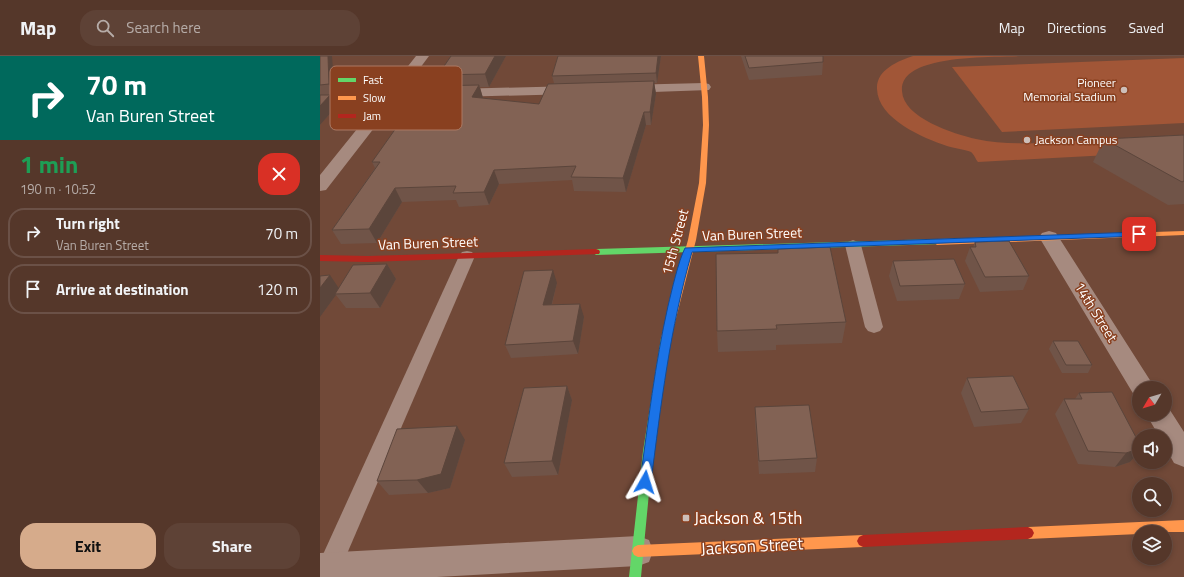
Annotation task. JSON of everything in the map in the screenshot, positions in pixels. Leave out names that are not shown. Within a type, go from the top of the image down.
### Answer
[{"type":"street","points":[[415,66],[423,56]]},
{"type":"street","name":"15th Street","points":[[636,564],[648,451],[658,385],[676,292],[695,226],[702,185],[706,132],[701,56]]},
{"type":"street","points":[[610,89],[704,87]]},
{"type":"street","points":[[462,93],[587,90]]},
{"type":"street","points":[[320,102],[330,102]]},
{"type":"street","points":[[320,186],[365,130]]},
{"type":"street","name":"Van Buren Street","points":[[320,258],[368,259],[688,250],[1184,233]]},
{"type":"street","name":"14th Street","points":[[1049,237],[1139,381]]},
{"type":"street","points":[[1163,421],[1184,455]]},
{"type":"street","name":"Jackson Street","points":[[324,571],[636,564],[1184,526]]},
{"type":"lane","points":[[853,245],[874,327]]},
{"type":"lane","points":[[324,571],[467,256]]},
{"type":"shaded area","points":[[913,56],[1023,56],[947,60],[920,68],[908,75],[902,86],[905,101],[920,117],[943,129],[976,139],[1001,143],[1038,143],[1184,136],[1184,151],[978,162],[971,152],[947,146],[926,138],[903,126],[893,118],[879,100],[877,89],[880,77],[889,67]]},
{"type":"shaded area","points":[[1184,58],[1184,123],[1002,132],[952,67]]},
{"type":"building","points":[[320,56],[328,56],[329,84],[320,85]]},
{"type":"building","points":[[451,56],[495,56],[485,74],[462,74],[462,66],[444,66]]},
{"type":"building","points":[[558,56],[658,56],[656,73],[552,76]]},
{"type":"building","points":[[745,56],[823,56],[823,62],[749,68]]},
{"type":"building","points":[[654,81],[650,112],[644,112],[623,178],[571,177],[576,166],[494,170],[484,192],[453,193],[456,186],[395,188],[369,229],[332,230],[380,162],[372,162],[395,130],[462,130],[462,85],[479,85],[472,97],[539,104],[548,84]]},
{"type":"building","points":[[320,95],[330,95],[320,106]]},
{"type":"building","points":[[1184,135],[1184,181],[1182,182],[1104,139]]},
{"type":"building","points":[[1009,241],[1029,276],[985,277],[970,247],[976,247],[975,242]]},
{"type":"building","points":[[830,247],[846,322],[776,325],[777,329],[717,331],[716,254],[778,253],[778,249]]},
{"type":"building","points":[[954,259],[965,284],[900,286],[893,261]]},
{"type":"building","points":[[387,264],[370,293],[335,294],[353,265]]},
{"type":"building","points":[[553,270],[543,305],[580,304],[573,341],[505,345],[524,271]]},
{"type":"building","points":[[330,275],[320,288],[320,276]]},
{"type":"building","points":[[1053,341],[1078,341],[1092,365],[1066,365]]},
{"type":"building","points":[[1013,376],[1029,409],[981,412],[967,378]]},
{"type":"building","points":[[567,386],[552,461],[504,463],[524,388]]},
{"type":"building","points":[[1112,392],[1132,430],[1132,451],[1126,453],[1088,451],[1064,399],[1082,399],[1079,393]]},
{"type":"building","points":[[809,405],[817,458],[759,461],[755,407]]},
{"type":"building","points":[[457,426],[441,474],[417,480],[377,481],[397,429]]},
{"type":"traffic: fast","points":[[596,252],[937,242]]},
{"type":"traffic: fast","points":[[635,577],[648,451],[666,338]]},
{"type":"traffic: slow","points":[[666,338],[672,310],[692,240],[702,183],[706,125],[701,56]]},
{"type":"traffic: slow","points":[[937,242],[1184,233]]},
{"type":"traffic: slow","points":[[1028,533],[1184,526]]},
{"type":"traffic: slow","points":[[638,551],[863,541]]},
{"type":"traffic: jam","points":[[320,258],[368,259],[596,252]]},
{"type":"traffic: jam","points":[[863,541],[1028,533]]},
{"type":"place","name":"Pioneer Memorial Stadium","points":[[1124,90]]},
{"type":"place","name":"Jackson Campus","points":[[1027,140]]},
{"type":"place","name":"Jackson & 15th","points":[[686,518]]},
{"type":"route","points":[[645,482],[648,451],[667,334],[676,292],[688,250],[1139,234]]}]
